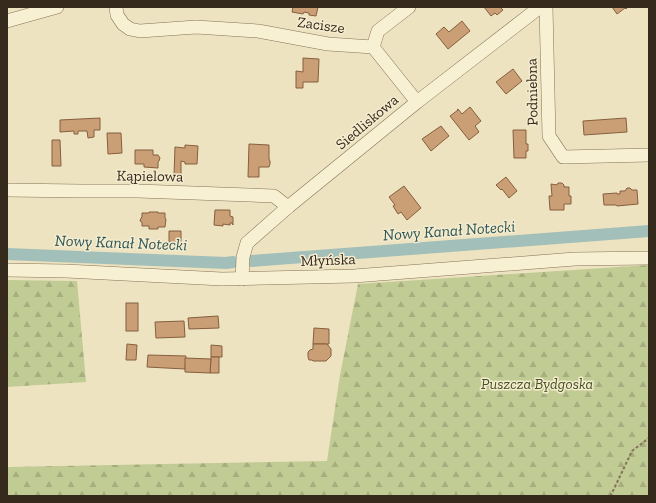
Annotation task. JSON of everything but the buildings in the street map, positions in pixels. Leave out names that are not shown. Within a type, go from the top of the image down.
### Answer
[{"type":"street","points":[[7,22],[57,7]]},
{"type":"street","name":"Zacisze","points":[[116,7],[117,15],[123,24],[130,29],[140,31],[196,27],[258,31],[328,44],[373,47]]},
{"type":"street","points":[[409,7],[378,31],[373,47],[417,102]]},
{"type":"street","name":"Siedliskowa","points":[[242,279],[242,257],[247,243],[417,102],[540,7]]},
{"type":"street","name":"Podniebna","points":[[546,7],[549,136],[563,157],[649,155]]},
{"type":"street","name":"Kąpielowa","points":[[7,190],[138,191],[274,196],[288,208]]},
{"type":"street","name":"Młyńska","points":[[7,270],[71,271],[242,279],[354,276],[575,259],[649,258]]},
{"type":"path","points":[[610,496],[632,451],[649,438]]},
{"type":"green space","name":"Puszcza Bydgoska","points":[[649,265],[649,496],[7,496],[7,467],[327,461],[340,375],[358,284]]},
{"type":"green space","points":[[7,280],[77,281],[86,382],[7,387]]},
{"type":"waterway","name":"Nowy Kanał Notecki","points":[[252,261],[649,231]]},
{"type":"waterway","name":"Nowy Kanał Notecki","points":[[7,254],[226,263],[233,262]]}]
